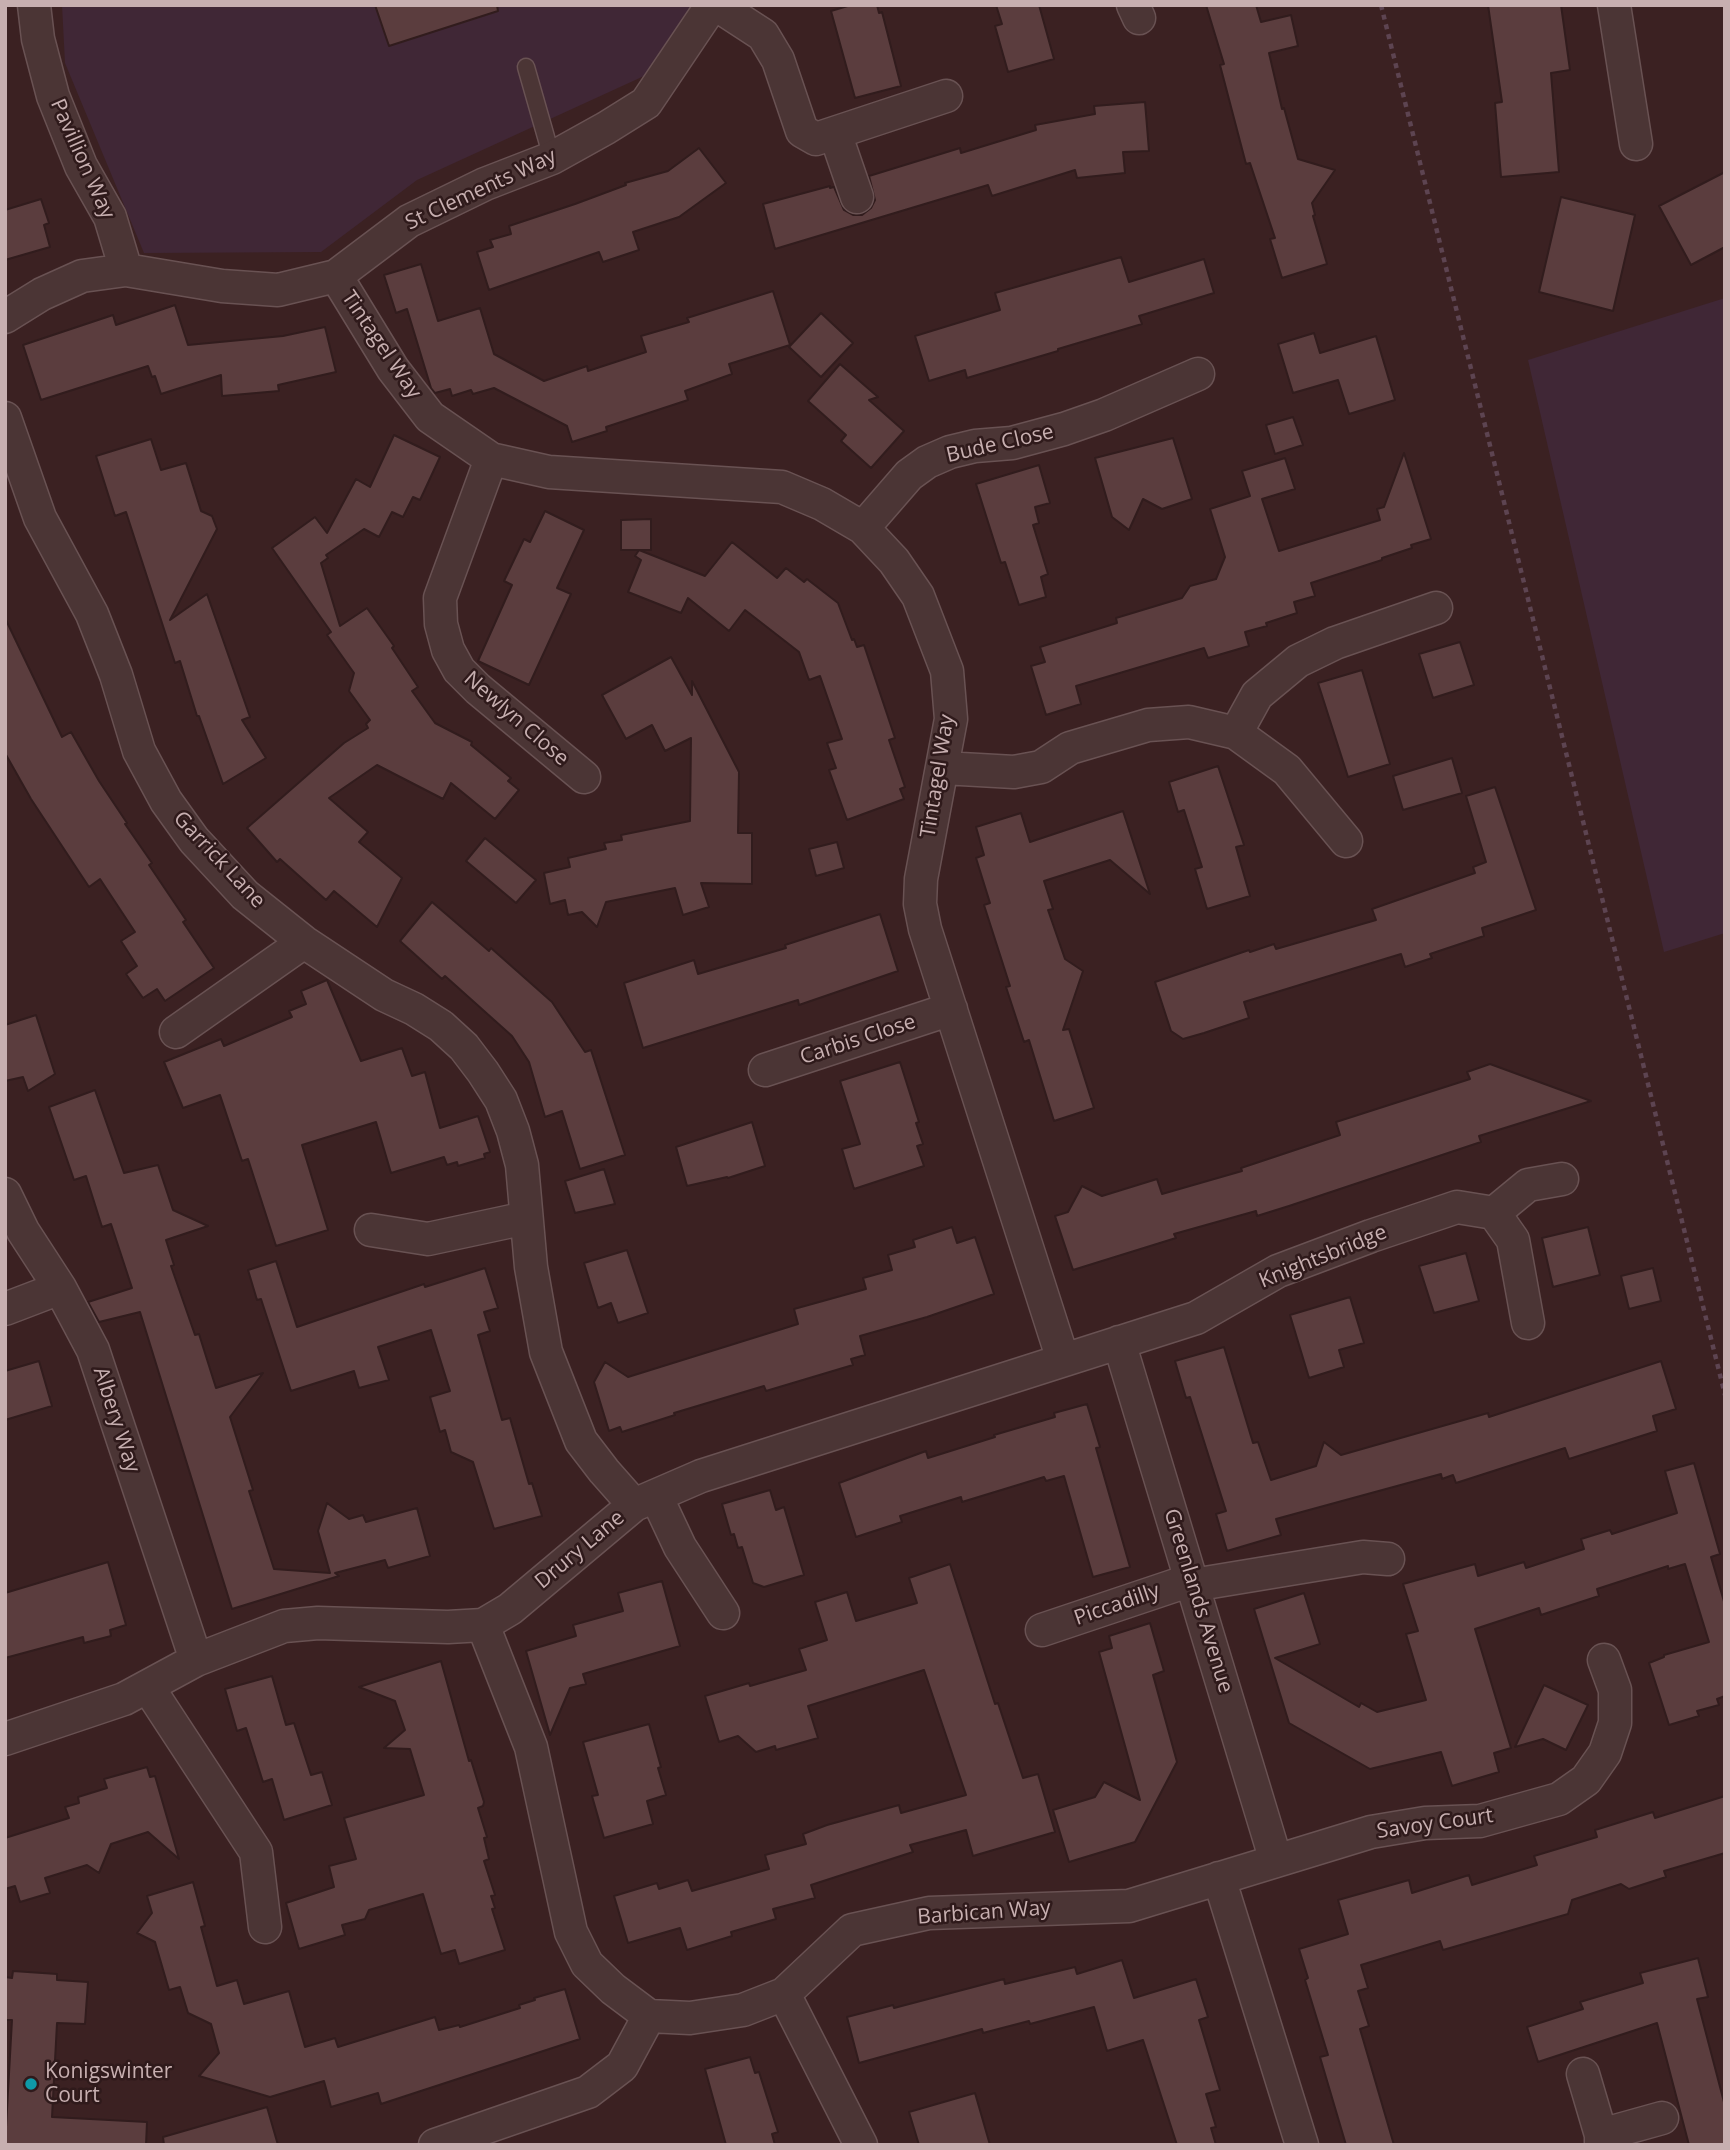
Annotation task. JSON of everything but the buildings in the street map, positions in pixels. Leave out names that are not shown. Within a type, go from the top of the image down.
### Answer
[{"type":"street","name":"Pavillion Way","points":[[34,5],[38,39],[54,96],[81,166],[110,217],[127,270]]},
{"type":"street","name":"St Clements Way","points":[[5,317],[42,294],[82,276],[127,270],[222,286],[278,290],[336,276],[409,222],[485,184],[552,158],[646,103],[712,5]]},
{"type":"street","points":[[717,5],[763,35],[778,60],[802,131],[816,139],[946,96]]},
{"type":"street","points":[[1615,5],[1636,144]]},
{"type":"street","points":[[835,133],[857,197]]},
{"type":"street","name":"Tintagel Way","points":[[336,276],[393,369],[430,416],[491,459],[549,472],[782,487],[822,504],[863,528],[894,561],[918,596],[947,671],[951,719],[921,879],[920,904],[925,929],[1063,1360]]},
{"type":"street","name":"Bude Close","points":[[863,528],[909,475],[939,457],[975,446],[1012,443],[1064,429],[1104,415],[1198,374]]},
{"type":"street","name":"Garrick Lane","points":[[5,418],[40,518],[92,614],[116,675],[139,751],[166,802],[194,839],[245,895],[304,942],[384,995],[441,1026],[464,1048],[501,1100],[522,1165],[531,1267],[546,1352],[581,1441],[604,1471],[645,1500],[680,1547],[723,1613]]},
{"type":"street","name":"Newlyn Close","points":[[491,459],[440,598],[441,624],[448,650],[460,670],[478,689],[584,777]]},
{"type":"street","points":[[1236,733],[1257,695],[1298,662],[1335,643],[1436,608]]},
{"type":"street","points":[[943,768],[1014,772],[1041,767],[1070,748],[1147,725],[1189,722],[1236,733],[1287,770],[1346,841]]},
{"type":"street","points":[[176,1032],[304,942]]},
{"type":"street","name":"Carbis Close","points":[[765,1070],[951,1009]]},
{"type":"street","points":[[1528,1323],[1513,1240],[1494,1213],[1528,1185],[1562,1179]]},
{"type":"street","name":"Albery Way","points":[[5,1195],[23,1231],[61,1288],[93,1350],[196,1660]]},
{"type":"street","name":"Knightsbridge","points":[[1119,1342],[1196,1318],[1278,1271],[1371,1236],[1457,1207],[1494,1213]]},
{"type":"street","points":[[371,1230],[428,1239],[527,1218]]},
{"type":"street","points":[[5,1309],[61,1288]]},
{"type":"street","name":"Drury Lane","points":[[5,1739],[124,1699],[196,1660],[284,1626],[318,1623],[448,1628],[483,1625],[510,1609],[645,1500],[750,1459],[1119,1342]]},
{"type":"street","name":"Greenlands Avenue","points":[[1119,1342],[1276,1861]]},
{"type":"street","name":"Piccadilly","points":[[1042,1630],[1192,1583],[1363,1557],[1388,1559]]},
{"type":"street","points":[[435,2145],[588,2092],[622,2066],[649,2016],[613,1989],[587,1964],[571,1932],[531,1747],[483,1625]]},
{"type":"street","name":"Savoy Court","points":[[1276,1861],[1371,1832],[1425,1823],[1480,1821],[1559,1798],[1586,1780],[1605,1754],[1615,1723],[1615,1690],[1604,1660]]},
{"type":"street","points":[[148,1687],[256,1852],[265,1927]]},
{"type":"street","name":"Barbican Way","points":[[649,2016],[690,2018],[743,2010],[784,1994],[852,1930],[929,1913],[1129,1906],[1276,1861]]},
{"type":"street","points":[[1219,1878],[1302,2145]]},
{"type":"street","points":[[784,1994],[861,2145]]},
{"type":"street","points":[[1583,2074],[1601,2140],[1662,2118]]},
{"type":"lane","points":[[526,67],[552,158]]},
{"type":"path","points":[[1381,5],[1725,1395]]},
{"type":"shaded area","points":[[62,5],[692,5],[644,76],[417,180],[321,252],[144,253],[65,63]]},
{"type":"shaded area","points":[[1725,298],[1725,933],[1664,952],[1528,360]]},
{"type":"place","name":"Konigswinter Court","points":[[31,2084]]}]
